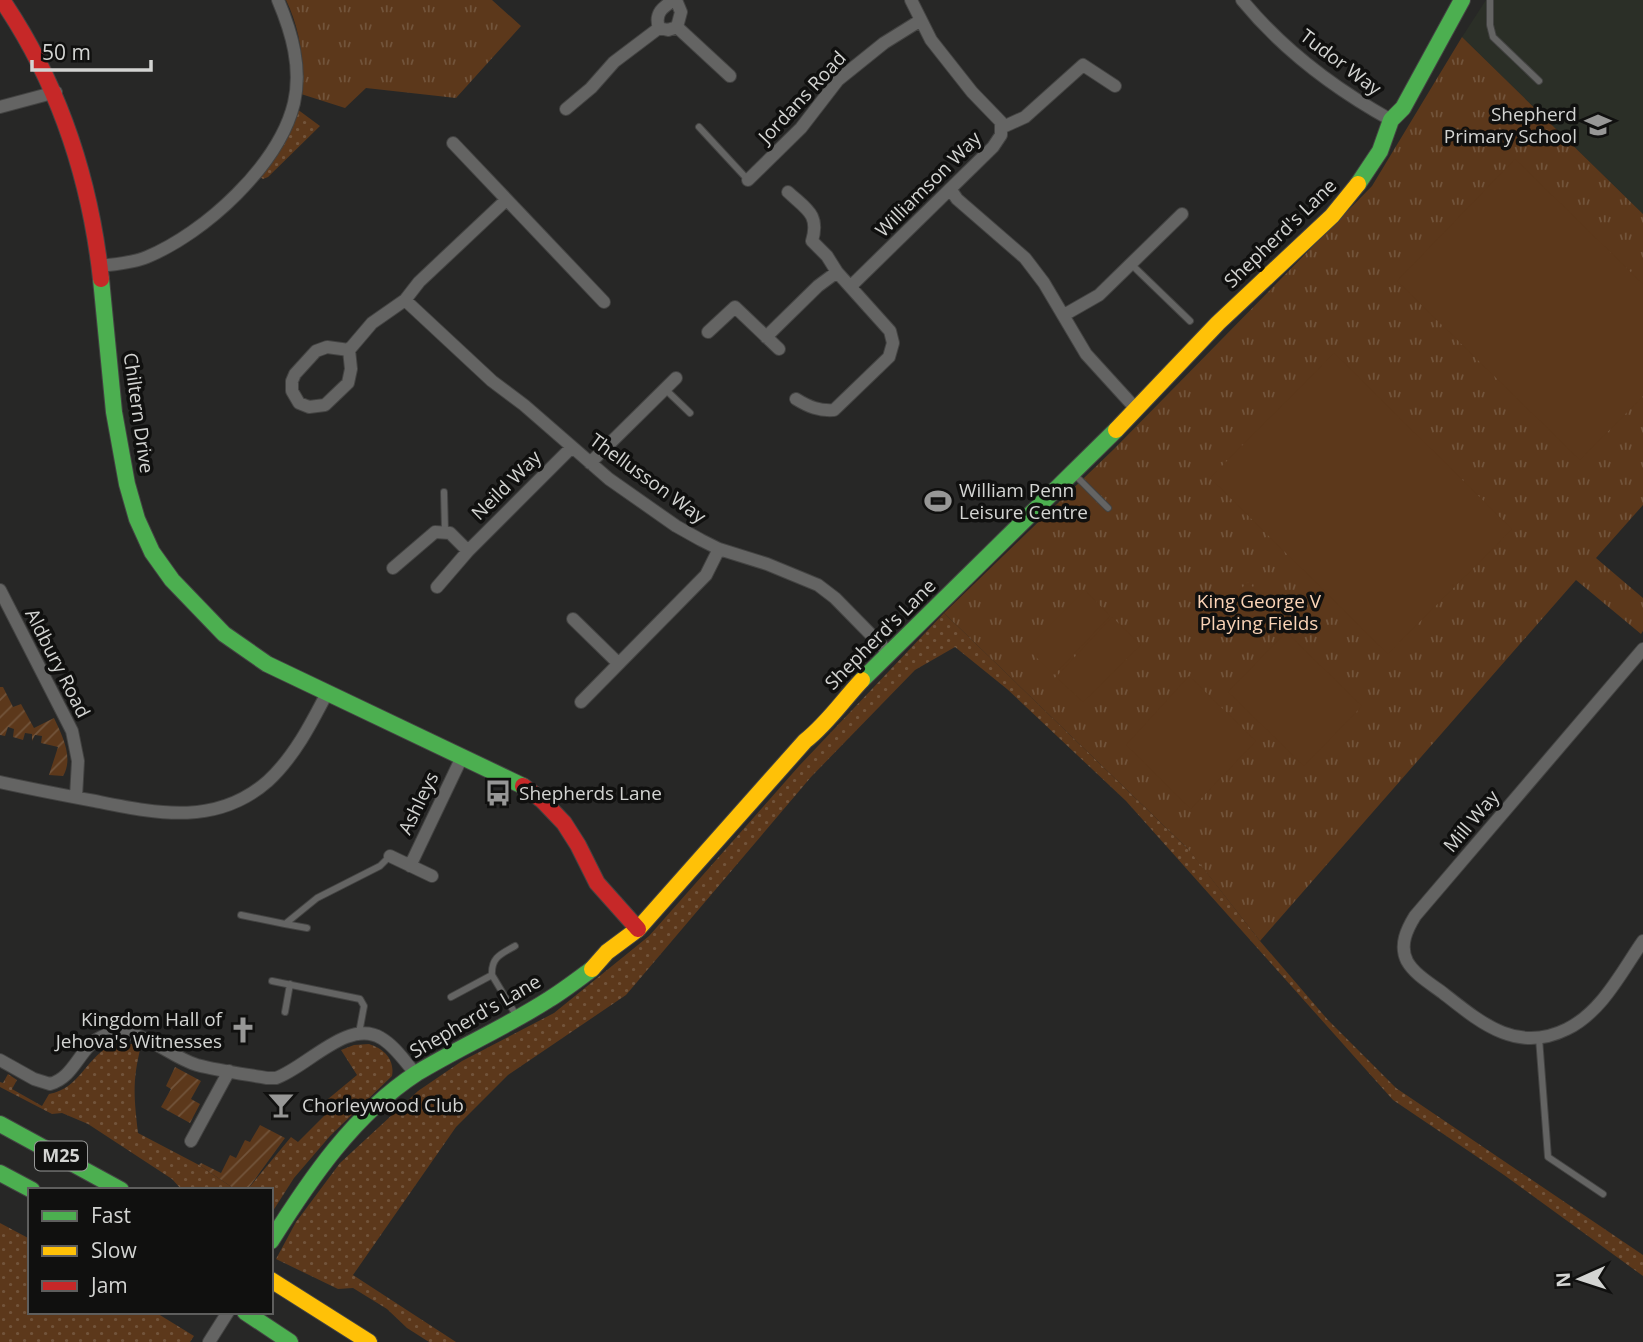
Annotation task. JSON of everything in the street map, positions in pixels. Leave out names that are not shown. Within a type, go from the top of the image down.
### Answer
[{"type":"main road","name":"Chiltern Drive","points":[[2,0],[38,57],[56,92],[85,187],[100,266],[118,442],[134,507],[153,554],[186,597],[229,639],[253,657],[515,782],[551,807],[577,842],[593,877],[613,904],[638,929]]},
{"type":"main road","name":"Shepherd's Lane","points":[[273,1238],[310,1180],[347,1135],[382,1101],[416,1074],[548,1000],[592,968],[607,952],[638,929],[734,819],[805,741],[822,727],[840,703],[888,652],[1137,410],[1218,323],[1332,216],[1356,188],[1380,151],[1391,120],[1403,108],[1462,0]]},
{"type":"main road","name":"M25","points":[[0,1124],[117,1188]]},
{"type":"main road","name":"M25","points":[[0,1173],[28,1188]]},
{"type":"main road","points":[[273,1281],[369,1342]]},
{"type":"main road","points":[[247,1314],[290,1342]]},
{"type":"street","points":[[100,266],[144,259],[172,246],[204,222],[265,162],[289,119],[296,86],[293,40],[278,0]]},
{"type":"street","points":[[659,27],[657,18],[660,10],[675,0],[681,12],[677,27]]},
{"type":"street","name":"Williamson Way","points":[[851,286],[993,148],[1003,127],[999,118],[972,92],[931,40],[911,0]]},
{"type":"street","name":"Tudor Way","points":[[1242,0],[1281,42],[1313,71],[1355,100],[1391,120]]},
{"type":"street","name":"Jordans Road","points":[[748,180],[801,128],[838,80],[884,43],[921,20]]},
{"type":"street","points":[[659,27],[668,30],[677,27]]},
{"type":"street","points":[[566,109],[591,88],[614,62],[659,27]]},
{"type":"street","points":[[677,27],[730,76]]},
{"type":"street","points":[[1003,127],[1025,117],[1083,65],[1115,86]]},
{"type":"street","points":[[0,107],[56,92]]},
{"type":"street","points":[[453,143],[604,302]]},
{"type":"street","points":[[951,190],[1025,258],[1064,315],[1086,354],[1137,410]]},
{"type":"street","points":[[788,192],[815,219],[812,241],[893,337],[892,351],[862,385],[834,410],[808,407],[796,398]]},
{"type":"street","points":[[349,350],[327,347],[316,351],[292,381],[292,391],[299,403],[309,408],[325,405],[348,383],[351,369],[349,350],[382,314],[405,300],[419,282],[506,200]]},
{"type":"street","points":[[1064,315],[1099,296],[1182,214]]},
{"type":"street","points":[[766,337],[818,286],[837,272]]},
{"type":"street","name":"Thellusson Way","points":[[405,300],[492,381],[524,405],[590,463],[676,526],[719,549],[767,564],[818,585],[842,605],[888,652]]},
{"type":"street","points":[[708,332],[735,307],[779,349]]},
{"type":"street","points":[[590,463],[676,379]]},
{"type":"street","name":"Neild Way","points":[[437,587],[468,551],[572,447]]},
{"type":"street","points":[[393,568],[430,534],[445,531],[468,551]]},
{"type":"street","points":[[581,702],[706,575],[719,549]]},
{"type":"street","name":"Aldbury Road","points":[[0,590],[72,731],[78,761],[76,797]]},
{"type":"street","points":[[573,619],[618,663]]},
{"type":"street","name":"Mill Way","points":[[1539,1038],[1508,1035],[1473,1016],[1416,972],[1407,960],[1406,931],[1415,916],[1643,649]]},
{"type":"street","points":[[0,782],[154,813],[194,813],[231,803],[250,794],[279,770],[303,736],[327,692]]},
{"type":"street","name":"Ashleys","points":[[410,866],[462,757]]},
{"type":"street","name":"Ashleys","points":[[390,856],[432,876]]},
{"type":"street","points":[[1539,1038],[1567,1029],[1592,1012],[1643,941]]},
{"type":"street","points":[[0,1060],[34,1079],[50,1084],[68,1074],[101,1037],[124,1034],[145,1039],[197,1065],[267,1079],[276,1078],[340,1040],[359,1033],[378,1036],[416,1074]]},
{"type":"street","points":[[191,1141],[229,1071]]},
{"type":"street","points":[[209,1342],[227,1314]]},
{"type":"lane","points":[[1490,0],[1493,37],[1539,81]]},
{"type":"lane","points":[[699,128],[748,180]]},
{"type":"lane","points":[[1132,265],[1190,321]]},
{"type":"lane","points":[[665,389],[690,413]]},
{"type":"lane","points":[[1073,473],[1108,508]]},
{"type":"lane","points":[[444,492],[445,531]]},
{"type":"lane","points":[[285,924],[317,898],[380,866],[390,856]]},
{"type":"lane","points":[[242,915],[307,928]]},
{"type":"lane","points":[[515,946],[496,957],[492,965],[492,975],[517,1017]]},
{"type":"lane","points":[[451,997],[492,975]]},
{"type":"lane","points":[[271,981],[360,999],[365,1006],[359,1033]]},
{"type":"lane","points":[[285,1012],[290,984]]},
{"type":"lane","points":[[1539,1038],[1548,1157],[1603,1194]]},
{"type":"shaded area","name":"Shepherd Primary School","points":[[1486,0],[1643,0],[1643,214],[1462,37]]},
{"type":"green space","points":[[286,0],[492,0],[521,26],[456,98],[366,88],[345,108],[301,94],[300,46],[295,22]]},
{"type":"green space","name":"King George V Playing Fields","points":[[1462,37],[1643,214],[1643,505],[1596,558],[1643,598],[1643,631],[1641,634],[1576,580],[1260,941],[1188,849],[944,613],[1114,449],[1372,186]]},
{"type":"green space","points":[[297,109],[320,126],[263,179],[260,177]]},
{"type":"green space","points":[[1515,159],[1643,284],[1643,396],[1580,460],[1397,281]]},
{"type":"green space","points":[[1334,353],[1512,529],[1388,654],[1210,478]]},
{"type":"green space","points":[[1248,582],[1261,595],[1236,620],[1223,606]]},
{"type":"green space","points":[[1085,590],[1110,616],[1054,675],[1027,648]]},
{"type":"green space","points":[[944,613],[1190,851],[1260,941],[1328,1020],[1396,1088],[1643,1255],[1643,1276],[1504,1175],[1393,1100],[1126,801],[1007,689],[955,647],[915,670],[811,777],[626,995],[508,1075],[456,1127],[353,1275],[456,1342],[429,1342],[407,1328],[387,1309],[353,1288],[338,1289],[276,1259],[296,1222],[340,1163],[418,1091],[462,1061],[554,1013],[649,936],[799,766]]},
{"type":"green space","points":[[1112,617],[1141,645],[1083,702],[1056,677]]},
{"type":"green space","points":[[1286,632],[1362,706],[1304,766],[1228,692]]},
{"type":"green space","points":[[1189,676],[1256,741],[1191,809],[1126,745]]},
{"type":"green space","points":[[0,687],[3,687],[13,707],[21,704],[34,728],[54,718],[67,754],[63,776],[49,775],[58,747],[41,743],[42,736],[35,735],[32,741],[32,734],[25,733],[23,740],[13,737],[14,729],[8,727],[5,736],[0,735]]},
{"type":"green space","points":[[114,1044],[141,1046],[135,1090],[138,1133],[199,1165],[233,1188],[180,1188],[172,1179],[88,1124],[62,1113],[52,1114],[0,1087],[0,1082],[3,1083],[8,1074],[17,1080],[12,1089],[42,1106],[49,1094],[68,1086],[105,1049]]},
{"type":"green space","points":[[369,1044],[379,1049],[390,1060],[392,1076],[330,1136],[294,1178],[273,1211],[273,1188],[249,1188],[291,1137],[298,1142],[334,1106],[328,1099],[357,1075],[341,1050],[354,1045]]},
{"type":"green space","points":[[175,1067],[201,1081],[191,1099],[200,1104],[190,1123],[161,1107],[171,1089],[166,1086]]},
{"type":"green space","points":[[260,1125],[285,1138],[248,1188],[233,1188],[199,1165],[201,1163],[221,1173],[230,1155],[236,1158],[245,1140],[250,1142]]},
{"type":"green space","points":[[0,1223],[28,1238],[28,1314],[158,1314],[194,1336],[190,1342],[0,1342]]},
{"type":"traffic: fast","points":[[1358,184],[1380,151],[1391,120],[1403,108],[1462,0]]},
{"type":"traffic: fast","points":[[101,279],[114,412],[127,484],[137,519],[152,552],[172,580],[224,634],[267,664],[523,786]]},
{"type":"traffic: fast","points":[[862,680],[1116,430]]},
{"type":"traffic: fast","points":[[273,1238],[301,1194],[335,1149],[394,1089],[417,1073],[532,1010],[592,969]]},
{"type":"traffic: fast","points":[[0,1124],[117,1188]]},
{"type":"traffic: fast","points":[[0,1173],[28,1188]]},
{"type":"traffic: fast","points":[[248,1314],[290,1342]]},
{"type":"traffic: slow","points":[[1116,430],[1218,323],[1332,216],[1358,184]]},
{"type":"traffic: slow","points":[[592,969],[607,952],[638,929],[862,680]]},
{"type":"traffic: slow","points":[[273,1281],[369,1342]]},
{"type":"traffic: jam","points":[[2,0],[40,65],[69,133],[89,205],[101,279]]},
{"type":"traffic: jam","points":[[523,786],[542,800],[564,823],[597,883],[638,929]]},
{"type":"place","name":"Shepherd Primary School","points":[[1598,125]]},
{"type":"place","name":"William Penn Leisure Centre","points":[[938,501]]},
{"type":"place","name":"Shepherds Lane","points":[[498,793]]},
{"type":"place","name":"Kingdom Hall of Jehova's Witnesses","points":[[243,1030]]},
{"type":"place","name":"Chorleywood Club","points":[[281,1105]]}]
